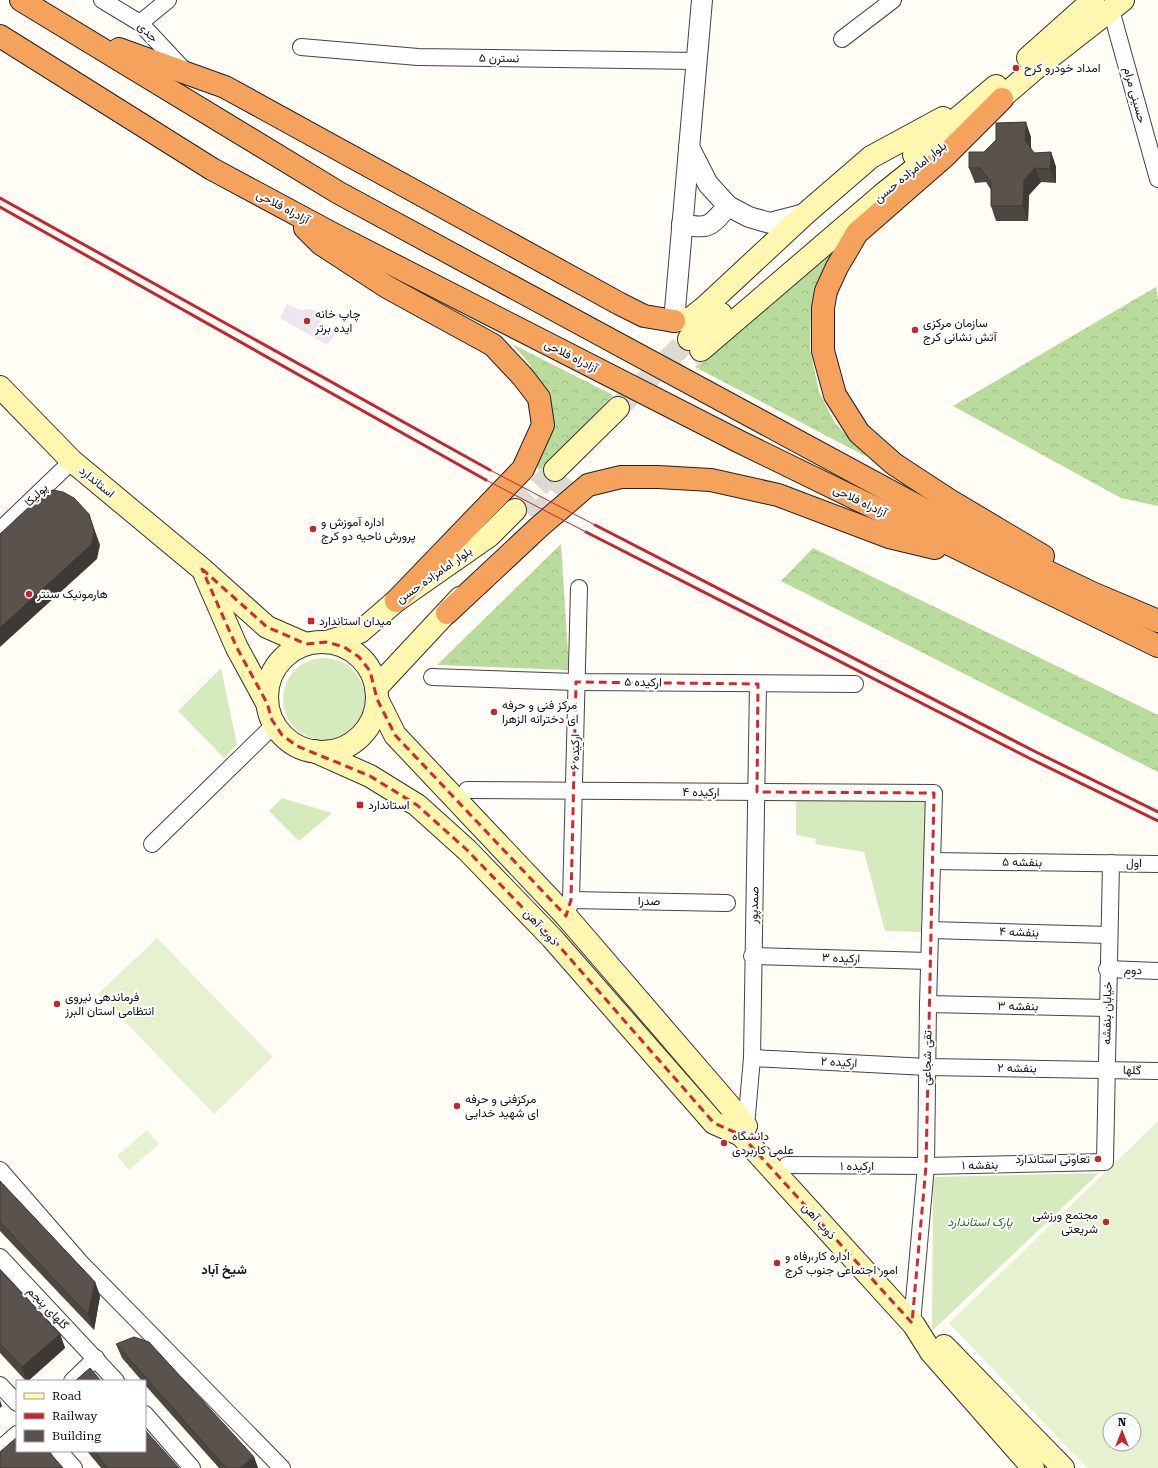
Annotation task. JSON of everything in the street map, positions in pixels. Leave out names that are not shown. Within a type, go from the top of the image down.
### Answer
[{"type":"highway","name":"آزادراه فلاحی","points":[[21,0],[339,193],[971,535],[1092,593],[1158,621]]},
{"type":"highway","points":[[72,32],[225,87],[626,307],[644,316],[674,321]]},
{"type":"highway","name":"آزادراه فلاحی","points":[[0,36],[212,169],[284,208],[740,442],[1158,646]]},
{"type":"highway","points":[[1002,99],[944,157],[857,233],[837,267],[826,291],[823,322],[823,351],[835,395],[859,433],[894,464],[949,500],[1035,550],[1092,593]]},
{"type":"highway","points":[[284,208],[321,244],[387,287],[493,345],[523,377],[539,398],[543,425],[523,469],[396,601]]},
{"type":"highway","points":[[447,613],[539,527],[588,485],[621,477],[658,477],[711,480],[778,495],[889,537],[977,558]]},
{"type":"main road","name":"بلوار امامزاده حسن","points":[[1093,0],[834,226],[695,344],[1002,99],[1036,68],[1117,5]]},
{"type":"main road","points":[[674,321],[691,318],[706,306],[805,214],[871,158],[976,102]]},
{"type":"main road","name":"استاندارد","points":[[0,387],[72,461],[202,568],[267,627],[316,643]]},
{"type":"main road","points":[[561,474],[622,412]]},
{"type":"main road","name":"بلوار امامزاده حسن","points":[[316,643],[360,632],[396,601],[489,536],[524,514],[487,567],[376,693]]},
{"type":"main road","name":"استاندارد","points":[[202,568],[237,648],[267,703]]},
{"type":"main road","points":[[316,643],[344,647],[359,657],[370,670],[376,693],[373,717],[364,733],[350,745],[332,751],[314,752],[297,746],[282,735],[272,720],[267,703],[268,684],[276,666],[289,653],[316,643]]},
{"type":"main road","name":"ذوب آهن","points":[[376,693],[395,735],[568,908],[743,1130],[913,1324],[931,1352],[1033,1468]]},
{"type":"main road","name":"ذوب آهن","points":[[314,752],[370,776],[417,805],[467,850],[552,938],[714,1123],[743,1130]]},
{"type":"main road","points":[[552,938],[568,908]]},
{"type":"main road","name":"ذوب آهن","points":[[913,1324],[939,1341],[1063,1468]]},
{"type":"street","name":"جدی","points":[[102,0],[140,23],[186,73]]},
{"type":"street","points":[[140,23],[168,0]]},
{"type":"street","points":[[674,321],[702,0]]},
{"type":"street","points":[[842,39],[893,0]]},
{"type":"street","name":"حسینی مرام","points":[[1117,5],[1158,179]]},
{"type":"street","name":"نسترن ۵","points":[[301,47],[418,57],[696,61]]},
{"type":"street","points":[[689,147],[708,184],[728,206],[749,217],[770,223],[805,214]]},
{"type":"street","points":[[682,224],[698,227],[712,225],[728,206]]},
{"type":"street","name":"پولیکا","points":[[0,530],[72,461]]},
{"type":"street","name":"ارکیده ۶","points":[[568,908],[574,791],[578,588]]},
{"type":"street","name":"ارکیده ۵","points":[[432,676],[576,682],[855,684]]},
{"type":"street","name":"صمدپور","points":[[743,1130],[752,1058],[752,956],[757,792],[758,684]]},
{"type":"street","points":[[152,844],[275,724]]},
{"type":"street","name":"ارکیده ۴","points":[[467,790],[934,793]]},
{"type":"street","name":"تقی شجاعی","points":[[913,1324],[926,1166],[928,1004],[934,793]]},
{"type":"street","name":"بنفشه ۵","points":[[932,861],[1111,863]]},
{"type":"street","name":"اول","points":[[1111,863],[1158,864]]},
{"type":"street","name":"خیابان بنفشه","points":[[1105,1162],[1111,863]]},
{"type":"street","name":"صدرا","points":[[568,908],[727,903]]},
{"type":"street","name":"بنفشه ۴","points":[[930,930],[1109,935]]},
{"type":"street","name":"ارکیده ۳","points":[[752,956],[930,961]]},
{"type":"street","name":"دوم","points":[[1108,969],[1158,971]]},
{"type":"street","name":"بنفشه ۳","points":[[928,1004],[1107,1008]]},
{"type":"street","name":"ارکیده ۲","points":[[752,1058],[927,1067]]},
{"type":"street","name":"بنفشه ۲","points":[[927,1067],[1106,1070]]},
{"type":"street","name":"گلها","points":[[1106,1070],[1158,1071]]},
{"type":"street","name":"بنفشه ۱","points":[[926,1166],[1105,1162]]},
{"type":"street","name":"ارکیده ۱","points":[[787,1165],[926,1166]]},
{"type":"street","points":[[0,1170],[80,1262],[282,1468]]},
{"type":"street","name":"گلهای پنجم","points":[[0,1257],[115,1380]]},
{"type":"street","points":[[73,1380],[96,1358]]},
{"type":"street","points":[[0,1385],[16,1402]]},
{"type":"street","points":[[146,1415],[192,1468]]},
{"type":"street","points":[[0,1449],[16,1435]]},
{"type":"street","points":[[60,1452],[74,1468]]},
{"type":"highlighted area","points":[[202,569],[267,627],[306,644],[326,642],[344,647],[359,657],[370,671],[377,699],[395,735],[566,916],[571,900],[576,682],[758,684],[757,792],[934,793],[926,1166],[912,1323],[741,1135],[714,1123],[552,938],[467,850],[417,805],[370,776],[297,746],[282,735],[272,720],[267,703],[237,648]]},
{"type":"shaded area","name":"چاپ خانه ایده برتر","points":[[287,304],[300,310],[310,309],[317,312],[321,322],[338,331],[327,345],[280,318]]},
{"type":"green space","points":[[844,235],[820,276],[811,315],[810,349],[819,392],[835,423],[867,457],[695,367]]},
{"type":"green space","points":[[1156,287],[1158,298],[1158,506],[1121,498],[953,406]]},
{"type":"green space","points":[[512,344],[613,395],[540,470],[535,464],[536,379],[529,363]]},
{"type":"green space","points":[[561,544],[569,670],[437,665]]},
{"type":"green space","points":[[813,548],[1158,715],[1158,772],[781,581]]},
{"type":"green space","points":[[324,658],[340,661],[353,670],[362,683],[365,699],[362,715],[353,728],[340,737],[324,740],[308,737],[295,728],[286,715],[283,699],[286,683],[295,670],[308,661]]},
{"type":"green space","points":[[221,668],[237,745],[224,758],[178,711]]},
{"type":"green space","points":[[282,798],[332,813],[299,841],[269,811]]},
{"type":"green space","points":[[796,801],[927,801],[921,932],[885,931],[864,852],[815,844],[816,839],[796,835]]},
{"type":"green space","points":[[157,938],[273,1057],[214,1114],[98,994]]},
{"type":"green space","name":"مجتمع ورزشی شریعتی","points":[[1158,1121],[1158,1468],[1087,1468],[949,1323]]},
{"type":"green space","points":[[147,1130],[159,1144],[129,1170],[117,1156]]},
{"type":"green space","name":"پارک استاندارد","points":[[1099,1173],[932,1331],[933,1177]]},
{"type":"building","points":[[1026,122],[1025,140],[1034,153],[1051,152],[1050,169],[1035,168],[1024,180],[1023,206],[991,206],[991,182],[980,168],[969,168],[969,152],[984,152],[996,140],[996,123]]},
{"type":"building","name":"هارمونیک سنتر","points":[[53,490],[63,492],[74,498],[89,514],[94,531],[92,544],[0,628],[0,534],[44,493]]},
{"type":"building","points":[[0,1181],[95,1282],[88,1315],[0,1222]]},
{"type":"building","points":[[0,1270],[60,1334],[22,1367],[0,1344]]},
{"type":"building","points":[[134,1337],[149,1342],[254,1457],[240,1468],[226,1468],[116,1344]]},
{"type":"building","points":[[90,1368],[100,1380],[76,1380]]},
{"type":"building","points":[[146,1431],[179,1468],[108,1468],[95,1452],[146,1452]]},
{"type":"building","points":[[16,1438],[16,1452],[49,1452],[63,1468],[0,1468],[0,1452]]},
{"type":"tunnel","points":[[618,408],[689,339]]},
{"type":"tunnel","points":[[667,380],[701,350]]},
{"type":"tunnel","points":[[515,510],[555,470]]},
{"type":"tunnel","points":[[534,519],[568,478]]},
{"type":"tram line","points":[[490,470],[595,525]]},
{"type":"tram line","points":[[486,480],[586,532]]},
{"type":"railway","points":[[0,198],[490,470]]},
{"type":"railway","points":[[0,207],[486,480]]},
{"type":"railway","points":[[595,525],[1034,751],[1158,812]]},
{"type":"railway","points":[[586,532],[1031,759],[1158,821]]},
{"type":"place","name":"امداد خودرو کرح","points":[[1016,68]]},
{"type":"place","name":"چاپ خانه ایده برتر","points":[[307,321]]},
{"type":"place","name":"سازمان مرکزی آتش نشانی کرج","points":[[915,330]]},
{"type":"place","name":"اداره آموزش و پرورش ناحیه دو کرج","points":[[313,529]]},
{"type":"place","name":"هارمونیک سنتر","points":[[29,594]]},
{"type":"place","name":"میدان استاندارد","points":[[311,621]]},
{"type":"place","name":"مرکز فنی و حرفه ای دخترانه الزهرا","points":[[494,712]]},
{"type":"place","name":"استاندارد","points":[[360,805]]},
{"type":"place","name":"فرماندهی نیروی انتظامی استان البرز","points":[[57,1004]]},
{"type":"place","name":"مرکزفنی و حرفه ای شهید خدایی","points":[[457,1106]]},
{"type":"place","name":"دانشگاه علمی کاربردی","points":[[724,1143]]},
{"type":"place","name":"تعاونی استاندارد","points":[[1098,1159]]},
{"type":"place","name":"مجتمع ورزشی شریعتی","points":[[1106,1222]]},
{"type":"place","name":"اداره کار،رفاه و امور اجتماعی جنوب کرج","points":[[777,1263]]},
{"type":"district","name":"شیخ آباد","points":[[224,1269]]}]
